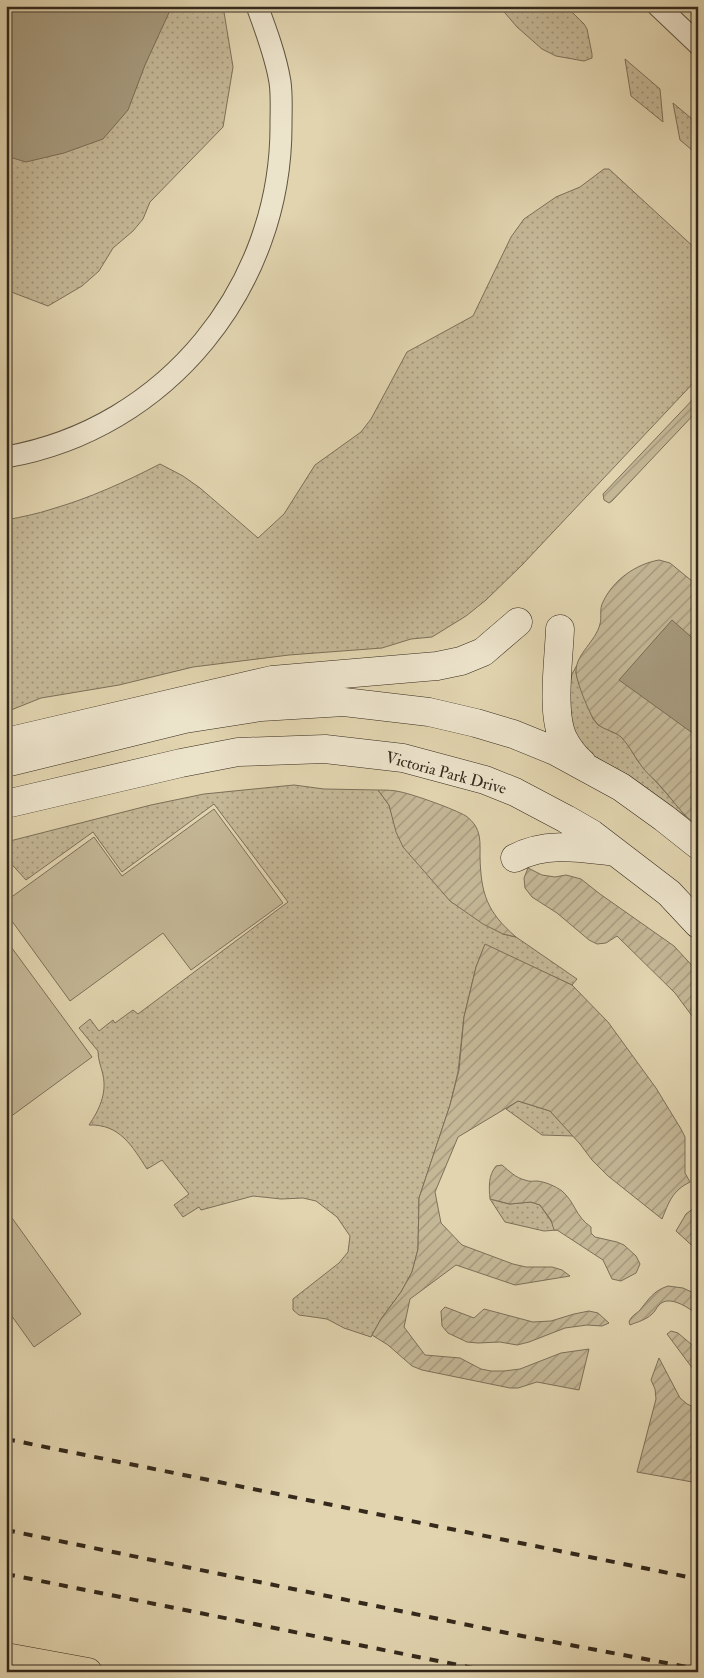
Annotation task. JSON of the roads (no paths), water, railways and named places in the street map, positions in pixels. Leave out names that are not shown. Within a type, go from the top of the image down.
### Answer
[{"type":"highway","points":[[6,1656],[88,1672]]},
{"type":"street","points":[[6,457],[43,449],[80,435],[115,417],[148,395],[177,370],[204,342],[216,327],[239,289],[256,255],[269,220],[277,183],[281,146],[280,82],[268,35],[257,6]]},
{"type":"street","points":[[658,6],[698,44]]},
{"type":"street","points":[[6,742],[272,680],[437,666],[461,661],[483,652],[518,622]]},
{"type":"street","points":[[560,629],[557,698],[559,724],[562,737],[571,752],[584,766]]},
{"type":"street","points":[[6,763],[186,719],[261,707],[344,702],[429,712],[476,722],[555,751],[628,792],[698,845]]},
{"type":"street","name":"Victoria Park Drive","points":[[6,804],[181,763],[238,752],[325,749],[404,758],[485,780],[515,792],[566,819],[592,834],[669,893],[698,924]]},
{"type":"street","points":[[515,858],[526,852],[552,847],[617,852]]},
{"type":"railway","points":[[6,1439],[698,1579]]},
{"type":"railway","points":[[6,1530],[522,1636],[698,1669]]},
{"type":"railway","points":[[6,1574],[493,1672]]}]
